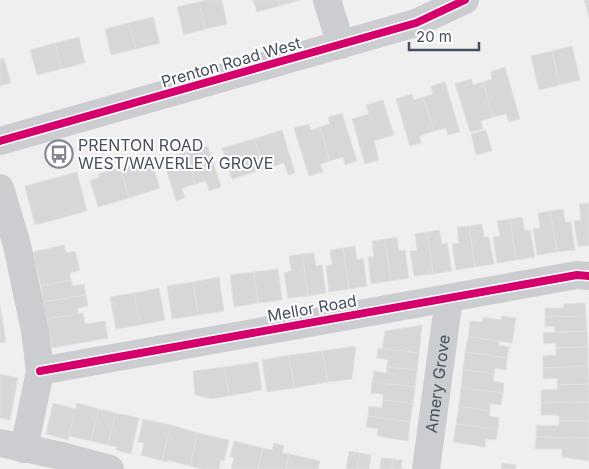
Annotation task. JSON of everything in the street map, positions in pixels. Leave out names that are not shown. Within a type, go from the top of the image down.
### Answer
[{"type":"street","points":[[327,0],[350,42]]},
{"type":"street","points":[[347,0],[350,42]]},
{"type":"street","name":"Prenton Road West","points":[[0,142],[416,23],[423,9],[466,0]]},
{"type":"street","points":[[0,188],[17,245],[35,331],[40,371],[12,446],[62,456],[110,469]]},
{"type":"street","name":"Mellor Road","points":[[40,371],[577,275],[589,276]]},
{"type":"street","name":"Amery Grove","points":[[426,469],[449,298]]},
{"type":"building","points":[[222,0],[227,24],[205,29],[199,2]]},
{"type":"building","points":[[253,0],[278,0],[279,6],[257,12]]},
{"type":"building","points":[[278,0],[300,0],[279,6]]},
{"type":"building","points":[[584,0],[589,0],[589,18]]},
{"type":"building","points":[[199,2],[205,29],[184,35],[177,7]]},
{"type":"building","points":[[153,17],[160,43],[136,49],[129,23]]},
{"type":"building","points":[[129,23],[136,49],[111,55],[105,29]]},
{"type":"building","points":[[79,37],[85,63],[61,69],[55,43]]},
{"type":"building","points":[[55,43],[61,69],[37,75],[30,50]]},
{"type":"building","points":[[572,46],[580,80],[559,85],[552,51]]},
{"type":"building","points":[[552,51],[559,85],[539,90],[531,56]]},
{"type":"building","points":[[4,58],[11,83],[0,86],[0,59]]},
{"type":"building","points":[[505,67],[520,119],[509,122],[506,114],[493,117],[483,82],[492,79],[490,72]]},
{"type":"building","points":[[471,79],[473,85],[483,82],[493,117],[481,121],[483,129],[470,132],[455,84]]},
{"type":"building","points":[[445,82],[460,132],[448,135],[446,128],[434,131],[423,97],[433,94],[431,86]]},
{"type":"building","points":[[412,94],[414,100],[423,97],[434,131],[419,136],[421,143],[410,146],[396,99]]},
{"type":"building","points":[[383,100],[394,135],[374,141],[379,160],[365,164],[352,119],[369,114],[366,105]]},
{"type":"building","points":[[342,113],[357,161],[345,165],[343,157],[330,161],[320,127],[330,124],[328,117]]},
{"type":"building","points":[[309,124],[311,130],[320,127],[330,161],[320,164],[323,172],[309,176],[294,128]]},
{"type":"building","points":[[282,130],[295,173],[288,175],[284,163],[264,169],[254,139]]},
{"type":"building","points":[[486,130],[492,151],[476,155],[471,134]]},
{"type":"building","points":[[254,139],[264,169],[232,179],[222,148]]},
{"type":"building","points":[[208,146],[221,187],[209,191],[206,181],[195,184],[186,152]]},
{"type":"building","points":[[186,152],[195,184],[182,188],[185,198],[176,201],[163,159]]},
{"type":"building","points":[[150,157],[160,188],[129,198],[120,167]]},
{"type":"building","points":[[120,167],[129,198],[98,207],[90,180],[100,177],[98,174]]},
{"type":"building","points":[[77,172],[87,211],[35,225],[25,186]]},
{"type":"building","points":[[589,203],[589,245],[578,247],[574,221],[581,220],[579,204]]},
{"type":"building","points":[[563,209],[565,222],[571,222],[575,250],[557,252],[550,211]]},
{"type":"building","points":[[550,211],[557,252],[537,255],[533,229],[540,228],[538,213]]},
{"type":"building","points":[[522,217],[525,231],[530,230],[535,257],[516,260],[510,219]]},
{"type":"building","points":[[510,219],[516,260],[497,263],[493,237],[500,236],[497,221]]},
{"type":"building","points":[[482,224],[484,237],[489,237],[494,264],[475,267],[469,226]]},
{"type":"building","points":[[469,226],[475,267],[456,270],[452,244],[459,243],[457,227]]},
{"type":"building","points":[[439,230],[442,244],[447,243],[452,271],[433,274],[427,232]]},
{"type":"building","points":[[427,232],[433,274],[414,276],[410,251],[417,250],[415,234]]},
{"type":"building","points":[[397,237],[399,251],[405,250],[409,278],[391,281],[385,239]]},
{"type":"building","points":[[385,239],[391,281],[371,284],[368,257],[374,257],[372,241]]},
{"type":"building","points":[[64,245],[66,253],[75,251],[80,270],[70,273],[71,280],[41,286],[33,252]]},
{"type":"building","points":[[355,246],[357,260],[363,258],[367,286],[349,289],[343,248]]},
{"type":"building","points":[[343,248],[349,289],[329,292],[326,266],[332,265],[330,250]]},
{"type":"building","points":[[314,253],[316,266],[322,265],[326,293],[308,296],[302,254]]},
{"type":"building","points":[[302,254],[308,296],[288,298],[284,273],[291,271],[289,256]]},
{"type":"building","points":[[278,269],[282,300],[258,303],[254,272]]},
{"type":"building","points":[[254,272],[258,303],[234,307],[230,275]]},
{"type":"building","points":[[219,277],[224,311],[198,315],[193,282]]},
{"type":"building","points":[[71,280],[73,286],[84,284],[86,295],[43,302],[41,286]]},
{"type":"building","points":[[193,282],[198,315],[172,319],[167,286]]},
{"type":"building","points":[[159,288],[165,320],[140,325],[134,293]]},
{"type":"building","points":[[134,293],[140,325],[116,329],[110,297]]},
{"type":"building","points":[[86,295],[88,306],[78,308],[78,314],[47,319],[43,302]]},
{"type":"building","points":[[585,303],[586,316],[545,317],[545,308],[564,308],[563,304]]},
{"type":"building","points":[[0,304],[6,342],[0,343]]},
{"type":"building","points":[[83,313],[85,324],[105,321],[108,338],[52,348],[47,319]]},
{"type":"building","points":[[502,316],[516,318],[512,343],[468,337],[470,321],[482,322],[483,317],[501,320]]},
{"type":"building","points":[[586,316],[587,331],[555,332],[554,326],[545,327],[545,317]]},
{"type":"building","points":[[422,325],[419,353],[382,349],[385,331]]},
{"type":"building","points":[[587,331],[588,347],[556,348],[555,343],[544,344],[543,333]]},
{"type":"building","points":[[468,337],[499,341],[498,345],[509,347],[507,358],[465,352]]},
{"type":"building","points":[[356,346],[352,379],[328,382],[322,351]]},
{"type":"building","points":[[588,347],[588,366],[543,368],[543,356],[556,355],[556,348]]},
{"type":"building","points":[[378,348],[419,353],[417,370],[387,367],[388,360],[377,358]]},
{"type":"building","points":[[322,351],[328,382],[294,388],[289,355]]},
{"type":"building","points":[[465,352],[507,358],[506,370],[495,368],[494,374],[463,370]]},
{"type":"building","points":[[289,355],[294,388],[267,392],[262,360]]},
{"type":"building","points":[[258,362],[262,390],[229,396],[224,367]]},
{"type":"building","points":[[588,366],[589,384],[557,385],[557,378],[543,379],[543,368]]},
{"type":"building","points":[[224,367],[229,396],[211,399],[195,395],[193,371]]},
{"type":"building","points":[[387,367],[417,370],[415,387],[372,382],[374,371],[386,373]]},
{"type":"building","points":[[463,370],[494,374],[493,381],[504,383],[503,393],[461,388]]},
{"type":"building","points":[[0,374],[18,378],[10,420],[0,418]]},
{"type":"building","points":[[372,382],[415,387],[413,404],[383,400],[383,394],[371,393]]},
{"type":"building","points":[[589,384],[589,402],[541,403],[541,390],[558,389],[557,385]]},
{"type":"building","points":[[461,388],[503,393],[501,405],[490,404],[490,411],[459,406]]},
{"type":"building","points":[[383,400],[413,404],[410,422],[368,416],[369,406],[382,408]]},
{"type":"building","points":[[589,402],[589,421],[559,421],[559,415],[541,415],[541,403]]},
{"type":"building","points":[[53,403],[76,409],[68,440],[46,434]]},
{"type":"building","points":[[77,403],[99,409],[91,441],[69,436]]},
{"type":"building","points":[[459,406],[490,411],[489,416],[499,418],[498,429],[456,424]]},
{"type":"building","points":[[99,409],[116,413],[108,445],[91,441]]},
{"type":"building","points":[[116,413],[139,418],[131,454],[116,450],[117,447],[108,445]]},
{"type":"building","points":[[368,416],[410,422],[408,441],[377,436],[378,429],[366,427]]},
{"type":"building","points":[[143,419],[171,425],[162,461],[141,455],[144,443],[138,442]]},
{"type":"building","points":[[559,421],[589,421],[589,438],[536,437],[536,425],[559,426]]},
{"type":"building","points":[[456,424],[498,429],[496,440],[486,439],[485,447],[453,442]]},
{"type":"building","points":[[171,425],[198,433],[190,466],[168,460],[168,462],[162,461]]},
{"type":"building","points":[[198,433],[229,440],[224,461],[221,460],[219,469],[202,469],[190,466]]},
{"type":"building","points":[[536,437],[589,438],[589,461],[562,457],[562,449],[535,449]]},
{"type":"building","points":[[234,441],[263,448],[258,469],[231,469],[234,458],[230,457]]},
{"type":"building","points":[[274,443],[284,446],[282,453],[289,454],[286,469],[258,469],[263,448],[272,450]]},
{"type":"building","points":[[349,451],[360,453],[357,469],[346,469]]},
{"type":"building","points":[[360,453],[371,455],[369,469],[357,469]]},
{"type":"building","points":[[289,454],[320,461],[318,469],[286,469]]},
{"type":"building","points":[[381,458],[393,459],[392,469],[380,469]]},
{"type":"building","points":[[393,459],[402,460],[401,468],[404,469],[392,469]]},
{"type":"building","points":[[502,463],[516,465],[516,469],[501,469]]},
{"type":"cycle path","points":[[0,141],[416,23],[465,0]]},
{"type":"cycle path","points":[[40,371],[577,275],[589,276]]},
{"type":"place","name":"PRENTON ROAD WEST/WAVERLEY GROVE","points":[[59,154]]}]
